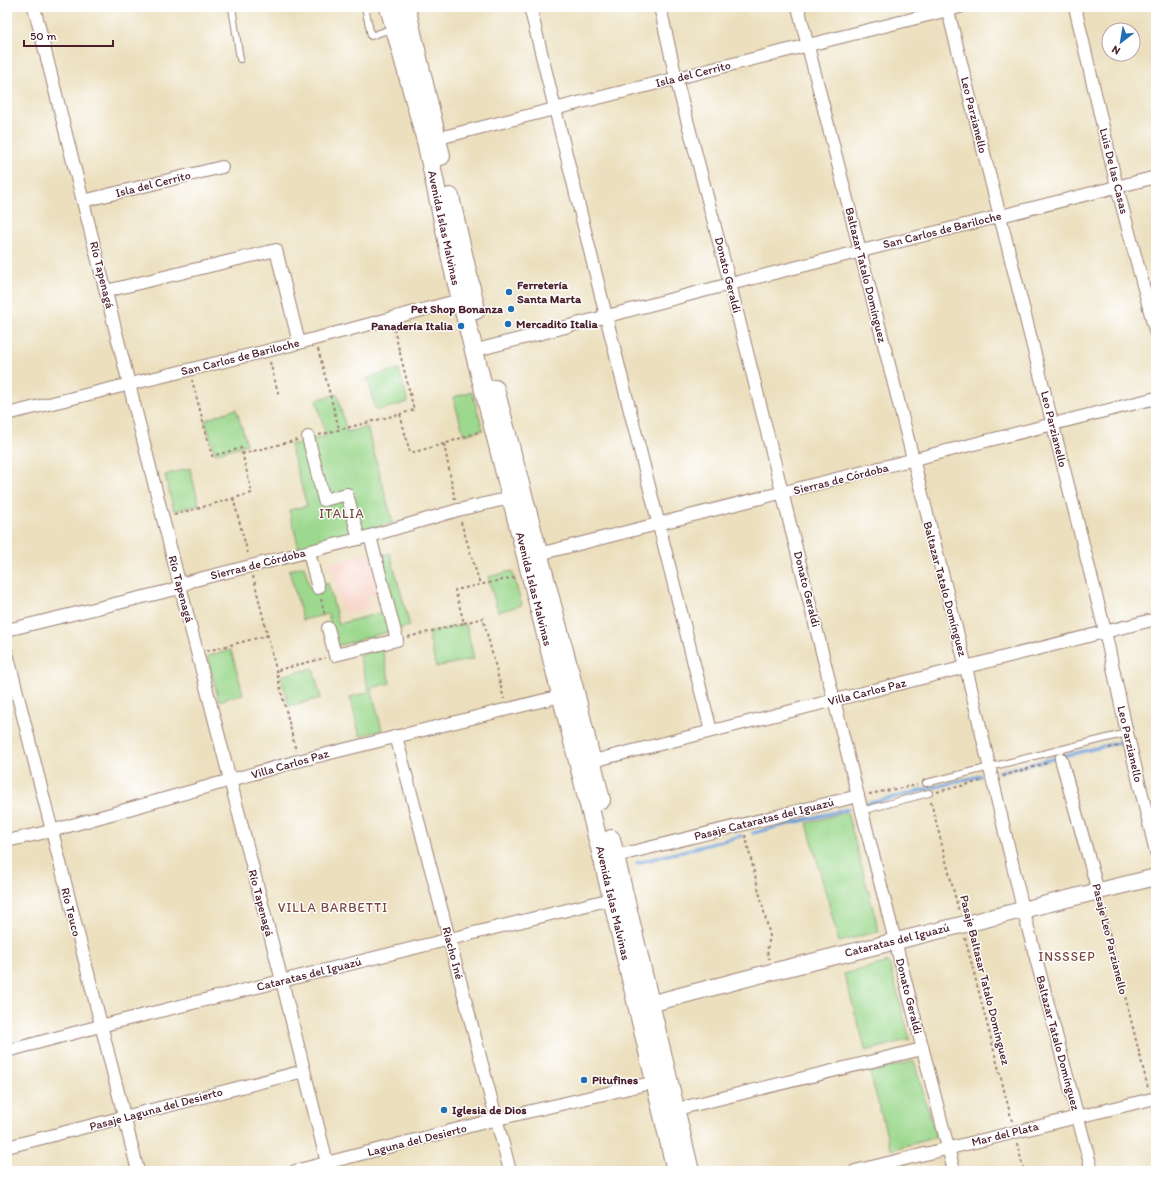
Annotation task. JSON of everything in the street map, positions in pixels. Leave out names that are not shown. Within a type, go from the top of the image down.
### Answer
[{"type":"main road","name":"Avenida Islas Malvinas","points":[[389,7],[393,28],[432,140]]},
{"type":"main road","name":"Avenida Islas Malvinas","points":[[406,7],[432,140],[466,298],[532,562],[568,694],[609,858],[669,1111],[690,1171]]},
{"type":"main road","name":"Avenida Islas Malvinas","points":[[479,350],[492,427],[510,498],[532,562]]},
{"type":"main road","name":"Avenida Islas Malvinas","points":[[609,858],[611,899],[644,1005],[655,1082],[669,1111],[676,1171]]},
{"type":"street","name":"Río Tapenagá","points":[[34,7],[198,653],[229,782],[282,981],[328,1167]]},
{"type":"street","points":[[530,7],[606,316],[711,731]]},
{"type":"street","name":"Donato Geraldi","points":[[660,7],[676,78],[730,284],[858,796],[954,1171]]},
{"type":"street","name":"Baltazar Tatalo Domínguez","points":[[798,7],[912,460],[966,667],[1023,909],[1092,1171]]},
{"type":"street","name":"Isla del Cerrito","points":[[432,140],[947,8],[960,7]]},
{"type":"street","name":"Luis De las Casas","points":[[1075,7],[1117,187],[1156,334]]},
{"type":"street","name":"Leo Parzianello","points":[[947,8],[1105,631],[1128,738],[1156,852]]},
{"type":"street","name":"Isla del Cerrito","points":[[83,201],[222,167]]},
{"type":"street","name":"San Carlos de Bariloche","points":[[479,350],[730,284],[1156,177]]},
{"type":"street","points":[[106,291],[276,250],[299,344]]},
{"type":"street","name":"San Carlos de Bariloche","points":[[7,414],[129,383],[189,371],[299,344],[315,338],[392,319],[466,298]]},
{"type":"street","name":"Sierras de Córdoba","points":[[532,562],[658,524],[782,494],[1156,398]]},
{"type":"street","points":[[308,438],[324,500],[347,494],[364,538],[397,640],[335,656],[328,628]]},
{"type":"street","name":"Sierras de Córdoba","points":[[7,630],[172,590],[191,581],[364,538],[458,510],[510,498]]},
{"type":"street","points":[[309,552],[318,588]]},
{"type":"street","name":"Villa Carlos Paz","points":[[585,763],[1156,619]]},
{"type":"street","name":"Río Teuco","points":[[7,653],[100,1026],[138,1171]]},
{"type":"street","name":"Villa Carlos Paz","points":[[7,841],[51,831],[396,736],[568,694]]},
{"type":"street","name":"Riacho Iné","points":[[396,736],[510,1171]]},
{"type":"street","name":"Pasaje Leo Parzianello","points":[[1061,759],[1098,891]]},
{"type":"street","name":"Pasaje Cataratas del Iguazú","points":[[609,858],[858,796]]},
{"type":"street","name":"Cataratas del Iguazú","points":[[644,1005],[962,924],[1156,877]]},
{"type":"street","name":"Cataratas del Iguazú","points":[[7,1052],[100,1026],[611,899]]},
{"type":"street","points":[[669,1111],[922,1049]]},
{"type":"street","name":"Pasaje Laguna del Desierto","points":[[7,1147],[304,1071]]},
{"type":"street","name":"Laguna del Desierto","points":[[295,1171],[328,1167],[497,1119],[655,1082]]},
{"type":"street","name":"Mar del Plata","points":[[855,1171],[1153,1098]]},
{"type":"lane","points":[[232,7],[240,59]]},
{"type":"lane","points":[[364,7],[372,36],[393,28]]},
{"type":"lane","points":[[926,783],[991,773],[1128,738]]},
{"type":"lane","points":[[862,811],[929,793]]},
{"type":"path","points":[[242,454],[414,410],[392,319]]},
{"type":"path","points":[[315,338],[339,429]]},
{"type":"path","points":[[266,351],[279,396]]},
{"type":"path","points":[[163,518],[252,493],[241,448],[212,456],[189,371]]},
{"type":"path","points":[[400,414],[410,453],[444,444],[492,427]]},
{"type":"path","points":[[233,498],[278,670],[298,762]]},
{"type":"path","points":[[464,623],[455,590],[532,562]]},
{"type":"path","points":[[318,588],[328,628]]},
{"type":"path","points":[[397,640],[483,618],[507,710]]},
{"type":"path","points":[[198,653],[268,635]]},
{"type":"path","points":[[278,670],[335,656]]},
{"type":"path","points":[[1107,748],[1128,738]]},
{"type":"path","points":[[929,793],[991,773],[1061,759]]},
{"type":"path","points":[[858,796],[926,783]]},
{"type":"path","name":"Pasaje Baltasar Tatalo Domínguez","points":[[929,793],[1024,1171]]},
{"type":"path","points":[[742,825],[770,936],[767,951],[771,972]]},
{"type":"path","name":"Pasaje Leo Parzianello","points":[[1098,891],[1153,1098],[1156,1120]]},
{"type":"shaded area","points":[[369,553],[379,593],[367,596],[370,608],[344,614],[330,563]]},
{"type":"green space","points":[[399,369],[408,402],[376,411],[367,378]]},
{"type":"green space","points":[[472,392],[483,430],[464,435],[453,397]]},
{"type":"green space","points":[[337,394],[347,432],[367,427],[393,523],[299,548],[289,510],[307,506],[290,445],[326,436],[316,400]]},
{"type":"green space","points":[[236,409],[247,444],[215,454],[205,420]]},
{"type":"green space","points":[[190,468],[199,505],[174,511],[165,475]]},
{"type":"green space","points":[[390,553],[410,626],[337,646],[328,614],[303,620],[289,570],[304,566],[310,588],[328,583],[339,624],[394,609],[379,556]]},
{"type":"green space","points":[[512,571],[522,605],[498,612],[488,577]]},
{"type":"green space","points":[[466,624],[474,659],[436,667],[428,633]]},
{"type":"green space","points":[[382,649],[390,683],[371,688],[382,730],[360,736],[350,697],[369,692],[359,655]]},
{"type":"green space","points":[[231,650],[243,694],[219,701],[207,656]]},
{"type":"green space","points":[[313,668],[321,698],[289,706],[281,676]]},
{"type":"green space","points":[[847,812],[879,931],[839,942],[807,823]]},
{"type":"green space","points":[[889,962],[910,1039],[866,1051],[844,974]]},
{"type":"green space","points":[[914,1061],[936,1137],[891,1150],[870,1073]]},
{"type":"waterway","points":[[999,772],[1121,742]]},
{"type":"waterway","points":[[867,804],[980,776]]},
{"type":"waterway","points":[[753,833],[848,809]]},
{"type":"waterway","points":[[637,863],[741,836]]},
{"type":"place","name":"Ferretería Santa Marta","points":[[509,292]]},
{"type":"place","name":"Pet Shop Bonanza","points":[[511,309]]},
{"type":"place","name":"Mercadito Italia","points":[[508,324]]},
{"type":"place","name":"Panadería Italia","points":[[461,326]]},
{"type":"place","name":"Pitufines","points":[[584,1080]]},
{"type":"place","name":"Iglesia de Dios","points":[[444,1110]]},
{"type":"district","name":"ITALIA","points":[[342,513]]},
{"type":"district","name":"VILLA BARBETTI","points":[[333,907]]},
{"type":"district","name":"INSSSEP","points":[[1067,956]]}]
